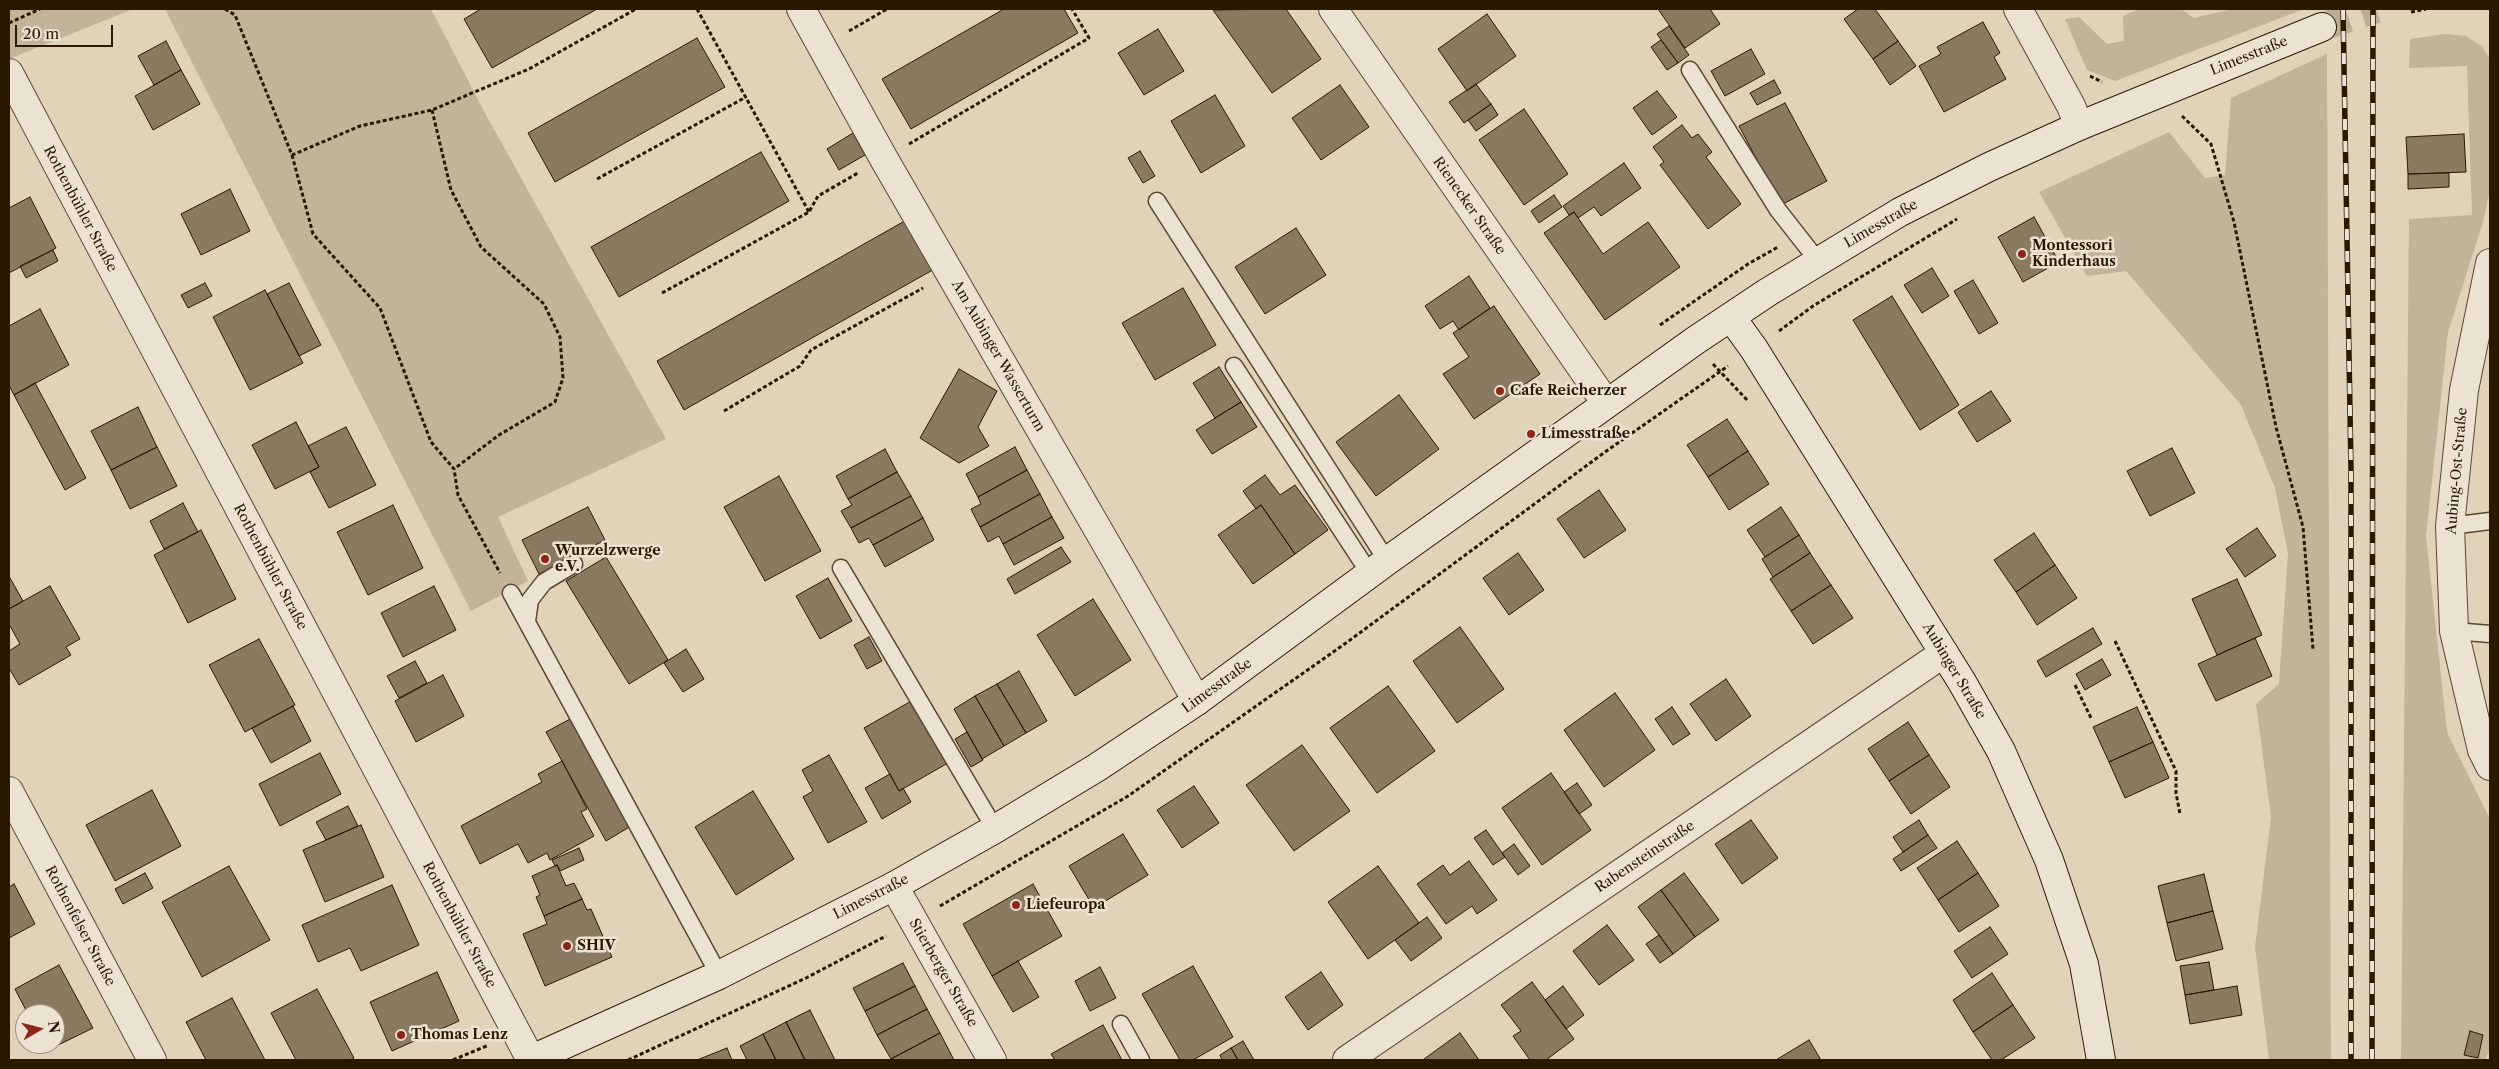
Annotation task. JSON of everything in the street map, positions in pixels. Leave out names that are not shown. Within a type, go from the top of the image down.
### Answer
[{"type":"street","name":"Am Aubinger Wasserturm","points":[[801,9],[820,47],[884,159],[1197,701]]},
{"type":"street","name":"Rienecker Straße","points":[[1333,9],[1606,403]]},
{"type":"street","points":[[2018,9],[2071,106],[2079,126]]},
{"type":"street","name":"Limesstraße","points":[[530,1060],[719,974],[894,886],[995,829],[1096,768],[1197,701],[1378,567],[1527,462],[1606,403],[1731,317],[1818,261],[1900,212],[1989,167],[2079,126],[2322,27]]},
{"type":"street","name":"Rothenbühler Straße","points":[[9,73],[530,1060]]},
{"type":"street","name":"Aubing-Ost-Straße","points":[[2490,263],[2464,390],[2450,526],[2454,631],[2482,750],[2490,766]]},
{"type":"street","name":"Aubinger Straße","points":[[1731,317],[1754,349],[1971,696],[2001,751],[2049,860],[2084,964],[2102,1060]]},
{"type":"street","name":"Rabensteinstraße","points":[[1347,1060],[1944,653]]},
{"type":"street","name":"Rothenfelser Straße","points":[[9,791],[152,1060]]},
{"type":"street","name":"Stierberger Straße","points":[[894,886],[992,1060]]},
{"type":"lane","points":[[1690,70],[1778,210],[1818,261]]},
{"type":"lane","points":[[1157,201],[1378,567]]},
{"type":"lane","points":[[1234,366],[1378,567]]},
{"type":"lane","points":[[2450,526],[2490,522]]},
{"type":"lane","points":[[527,621],[530,600],[544,582],[574,564]]},
{"type":"lane","points":[[841,568],[995,829]]},
{"type":"lane","points":[[511,593],[719,974]]},
{"type":"lane","points":[[2454,631],[2490,634]]},
{"type":"lane","points":[[1121,1024],[1141,1060]]},
{"type":"path","points":[[9,23],[40,9]]},
{"type":"path","points":[[225,9],[235,15],[292,155],[313,234],[380,308],[431,442],[454,470],[458,495],[511,593]]},
{"type":"path","points":[[292,155],[360,126],[432,110],[529,69],[636,9]]},
{"type":"path","points":[[697,9],[809,212]]},
{"type":"path","points":[[820,47],[887,9]]},
{"type":"path","points":[[662,292],[809,212],[818,196],[1089,38],[1072,9]]},
{"type":"path","points":[[2411,12],[2426,9]]},
{"type":"path","points":[[597,179],[746,97]]},
{"type":"path","points":[[432,110],[451,190],[481,247],[544,304],[560,337],[563,378],[555,402],[500,435],[454,470]]},
{"type":"path","points":[[2178,111],[2211,144],[2234,222],[2276,427],[2303,527],[2313,649]]},
{"type":"path","points":[[1652,331],[1748,264],[1799,235]]},
{"type":"path","points":[[724,411],[800,366],[811,350],[950,274]]},
{"type":"path","points":[[2115,641],[2176,772],[2176,793],[2180,814]]},
{"type":"path","points":[[2076,685],[2092,720]]},
{"type":"path","points":[[453,1060],[517,1033]]},
{"type":"shaded area","points":[[9,9],[133,9],[9,59]]},
{"type":"shaded area","points":[[165,9],[431,9],[485,113],[666,439],[498,517],[528,581],[471,611]]},
{"type":"shaded area","points":[[2139,9],[2181,9],[2194,18],[2232,9],[2304,9],[2115,81],[2087,70],[2065,19],[2079,17],[2107,44],[2124,41],[2123,16]]},
{"type":"shaded area","points":[[2445,34],[2466,36],[2482,46],[2490,59],[2490,190],[2483,222],[2448,332],[2426,536],[2447,732],[2490,819],[2490,1049],[2485,1060],[2401,1060],[2409,219],[2472,215],[2467,66],[2409,68],[2410,39]]},
{"type":"shaded area","points":[[2327,54],[2331,1060],[2269,1060],[2255,947],[2271,817],[2256,704],[2279,684],[2288,553],[2275,488],[2241,405],[2126,271],[2087,276],[2039,192],[2169,132],[2205,178],[2225,175],[2231,98]]},
{"type":"building","points":[[481,9],[597,9],[492,68],[464,19]]},
{"type":"building","points":[[1004,9],[1064,9],[1078,33],[911,129],[882,79]]},
{"type":"building","points":[[1286,9],[1321,59],[1272,93],[1213,10]]},
{"type":"building","points":[[1658,9],[1710,9],[1720,24],[1685,48]]},
{"type":"building","points":[[1858,9],[1875,9],[1898,41],[1873,59],[1844,19]]},
{"type":"building","points":[[1487,14],[1516,56],[1467,91],[1438,49]]},
{"type":"building","points":[[1983,22],[2000,53],[1994,57],[2006,79],[1944,112],[1919,66],[1941,54],[1937,47]]},
{"type":"building","points":[[1669,26],[1689,55],[1678,63],[1657,34]]},
{"type":"building","points":[[1158,29],[1184,71],[1144,95],[1118,53]]},
{"type":"building","points":[[697,38],[725,87],[555,182],[528,133]]},
{"type":"building","points":[[1661,40],[1678,63],[1667,70],[1651,47]]},
{"type":"building","points":[[166,41],[181,70],[154,85],[138,56]]},
{"type":"building","points":[[1898,41],[1916,66],[1890,85],[1873,59]]},
{"type":"building","points":[[1751,49],[1765,74],[1725,96],[1711,71]]},
{"type":"building","points":[[181,70],[200,104],[153,130],[135,96]]},
{"type":"building","points":[[1774,80],[1781,93],[1757,105],[1750,93]]},
{"type":"building","points":[[1476,84],[1491,104],[1464,123],[1449,102]]},
{"type":"building","points":[[1340,85],[1369,127],[1321,160],[1292,118]]},
{"type":"building","points":[[1657,91],[1677,117],[1652,135],[1633,108]]},
{"type":"building","points":[[1215,95],[1245,146],[1201,173],[1171,121]]},
{"type":"building","points":[[1785,103],[1827,181],[1781,205],[1739,126]]},
{"type":"building","points":[[1491,104],[1498,115],[1476,131],[1468,120]]},
{"type":"building","points":[[1524,109],[1568,174],[1524,205],[1479,140]]},
{"type":"building","points":[[1682,125],[1692,138],[1698,134],[1712,152],[1706,157],[1741,204],[1708,229],[1660,165],[1664,162],[1653,147]]},
{"type":"building","points":[[853,133],[865,155],[839,170],[827,149]]},
{"type":"building","points":[[2464,134],[2466,172],[2408,174],[2406,137]]},
{"type":"building","points":[[1140,151],[1155,176],[1143,183],[1128,158]]},
{"type":"building","points":[[761,152],[789,201],[619,297],[591,247]]},
{"type":"building","points":[[1624,163],[1641,188],[1601,216],[1594,207],[1578,218],[1574,212],[1569,215],[1563,206]]},
{"type":"building","points":[[2449,173],[2449,187],[2408,189],[2408,174]]},
{"type":"building","points":[[230,189],[250,231],[201,255],[181,214]]},
{"type":"building","points":[[1554,195],[1562,207],[1539,223],[1531,211]]},
{"type":"building","points":[[30,197],[56,248],[9,273],[9,208]]},
{"type":"building","points":[[1574,212],[1603,254],[1648,222],[1680,267],[1605,320],[1544,233]]},
{"type":"building","points":[[2034,217],[2059,262],[2023,282],[1998,237]]},
{"type":"building","points":[[910,218],[938,267],[684,410],[657,361]]},
{"type":"building","points":[[1296,228],[1326,275],[1265,314],[1235,267]]},
{"type":"building","points":[[53,250],[58,261],[26,278],[20,266]]},
{"type":"building","points":[[1932,268],[1949,296],[1922,313],[1904,285]]},
{"type":"building","points":[[1469,276],[1490,308],[1459,330],[1453,321],[1440,329],[1425,306]]},
{"type":"building","points":[[1973,280],[1998,323],[1979,334],[1954,291]]},
{"type":"building","points":[[205,283],[212,296],[188,308],[181,295]]},
{"type":"building","points":[[289,283],[321,345],[299,356],[267,294]]},
{"type":"building","points":[[1183,288],[1216,345],[1155,380],[1122,323]]},
{"type":"building","points":[[265,290],[303,363],[250,390],[213,317]]},
{"type":"building","points":[[1892,296],[1959,405],[1920,430],[1853,320]]},
{"type":"building","points":[[1494,306],[1540,374],[1474,419],[1443,374],[1469,357],[1453,333]]},
{"type":"building","points":[[40,309],[69,365],[14,395],[9,385],[9,326]]},
{"type":"building","points":[[1219,367],[1241,402],[1215,418],[1193,383]]},
{"type":"building","points":[[959,369],[997,391],[978,427],[989,446],[959,463],[920,438]]},
{"type":"building","points":[[35,383],[86,478],[65,490],[14,395]]},
{"type":"building","points":[[1991,391],[2011,421],[1977,442],[1958,412]]},
{"type":"building","points":[[1399,395],[1439,449],[1376,496],[1336,442]]},
{"type":"building","points":[[1241,402],[1257,427],[1212,454],[1196,430]]},
{"type":"building","points":[[138,407],[157,447],[111,470],[91,431]]},
{"type":"building","points":[[1727,419],[1748,451],[1708,477],[1687,445]]},
{"type":"building","points":[[296,422],[319,467],[275,489],[252,445]]},
{"type":"building","points":[[346,427],[376,485],[329,508],[310,472],[319,467],[308,446]]},
{"type":"building","points":[[157,447],[177,486],[130,509],[111,470]]},
{"type":"building","points":[[1015,447],[1027,470],[978,497],[966,474]]},
{"type":"building","points":[[2172,448],[2195,493],[2150,516],[2127,471]]},
{"type":"building","points":[[885,449],[897,472],[848,499],[836,476]]},
{"type":"building","points":[[1748,451],[1769,484],[1729,510],[1708,477]]},
{"type":"building","points":[[1027,470],[1040,494],[980,527],[971,509],[981,504],[978,497]]},
{"type":"building","points":[[897,472],[911,496],[851,528],[841,511],[852,505],[848,499]]},
{"type":"building","points":[[1265,475],[1280,495],[1295,485],[1328,530],[1295,554],[1261,505],[1256,509],[1243,491]]},
{"type":"building","points":[[779,476],[821,551],[765,581],[724,507]]},
{"type":"building","points":[[1599,490],[1626,530],[1584,558],[1557,519]]},
{"type":"building","points":[[1040,494],[1052,517],[1003,544],[999,536],[988,542],[980,527]]},
{"type":"building","points":[[911,496],[923,518],[873,545],[869,538],[859,543],[851,528]]},
{"type":"building","points":[[183,503],[198,532],[164,549],[150,521]]},
{"type":"building","points":[[393,505],[423,568],[368,595],[337,532]]},
{"type":"building","points":[[1261,505],[1295,554],[1253,584],[1218,535]]},
{"type":"building","points":[[588,507],[605,540],[539,574],[522,540]]},
{"type":"building","points":[[1781,507],[1799,535],[1765,557],[1747,530]]},
{"type":"building","points":[[1052,517],[1064,538],[1014,565],[1003,544]]},
{"type":"building","points":[[923,518],[934,540],[885,567],[873,545]]},
{"type":"building","points":[[2257,528],[2276,556],[2245,577],[2226,549]]},
{"type":"building","points":[[201,530],[236,599],[188,623],[154,555]]},
{"type":"building","points":[[2034,533],[2055,565],[2016,592],[1994,560]]},
{"type":"building","points":[[1799,535],[1810,553],[1773,577],[1762,559]]},
{"type":"building","points":[[1061,547],[1071,562],[1015,594],[1007,579]]},
{"type":"building","points":[[1518,553],[1544,590],[1509,615],[1483,578]]},
{"type":"building","points":[[1810,553],[1831,585],[1791,611],[1770,579]]},
{"type":"building","points":[[606,557],[668,660],[629,684],[566,581]]},
{"type":"building","points":[[2055,565],[2077,598],[2037,625],[2016,592]]},
{"type":"building","points":[[828,578],[852,621],[820,639],[796,596]]},
{"type":"building","points":[[9,579],[23,601],[9,609]]},
{"type":"building","points":[[2237,579],[2262,635],[2217,655],[2192,599]]},
{"type":"building","points":[[1831,585],[1853,618],[1813,644],[1791,611]]},
{"type":"building","points":[[50,586],[80,639],[66,647],[71,655],[19,685],[9,668],[9,651],[20,644],[9,624],[9,609]]},
{"type":"building","points":[[434,586],[456,630],[403,657],[381,613]]},
{"type":"building","points":[[1093,599],[1131,660],[1075,696],[1037,635]]},
{"type":"building","points":[[1460,627],[1504,689],[1457,723],[1413,661]]},
{"type":"building","points":[[2093,628],[2102,644],[2046,677],[2037,661]]},
{"type":"building","points":[[869,637],[882,661],[867,669],[854,645]]},
{"type":"building","points":[[2255,638],[2272,676],[2216,701],[2198,664]]},
{"type":"building","points":[[259,639],[295,705],[245,732],[209,665]]},
{"type":"building","points":[[686,649],[704,679],[683,692],[664,663]]},
{"type":"building","points":[[2102,659],[2111,675],[2085,690],[2076,674]]},
{"type":"building","points":[[415,661],[427,683],[399,698],[387,676]]},
{"type":"building","points":[[1019,671],[1047,721],[1026,733],[997,684]]},
{"type":"building","points":[[443,675],[464,716],[416,742],[395,701]]},
{"type":"building","points":[[1726,679],[1751,716],[1716,741],[1690,704]]},
{"type":"building","points":[[997,684],[1026,733],[1004,746],[975,696]]},
{"type":"building","points":[[1388,686],[1435,751],[1377,793],[1330,728]]},
{"type":"building","points":[[1615,693],[1655,750],[1604,787],[1564,730]]},
{"type":"building","points":[[975,696],[1004,746],[982,759],[954,709]]},
{"type":"building","points":[[913,700],[948,763],[899,791],[864,728]]},
{"type":"building","points":[[293,706],[311,741],[271,763],[252,728]]},
{"type":"building","points":[[1672,707],[1690,734],[1673,745],[1655,719]]},
{"type":"building","points":[[2137,707],[2153,742],[2109,762],[2093,727]]},
{"type":"building","points":[[572,718],[631,826],[606,841],[546,732]]},
{"type":"building","points":[[1908,722],[1929,755],[1889,781],[1868,749]]},
{"type":"building","points":[[967,732],[983,760],[971,767],[955,739]]},
{"type":"building","points":[[2153,742],[2169,778],[2125,798],[2109,762]]},
{"type":"building","points":[[1302,745],[1350,811],[1294,851],[1246,785]]},
{"type":"building","points":[[320,753],[341,794],[280,826],[259,784]]},
{"type":"building","points":[[829,755],[867,822],[828,843],[803,797],[813,791],[802,770]]},
{"type":"building","points":[[1929,755],[1950,787],[1911,814],[1889,781]]},
{"type":"building","points":[[562,761],[587,809],[581,812],[594,836],[550,860],[547,853],[528,863],[518,844],[480,864],[461,826],[542,782],[538,774]]},
{"type":"building","points":[[1551,773],[1591,830],[1542,865],[1502,808]]},
{"type":"building","points":[[890,774],[899,791],[903,788],[911,802],[882,819],[865,788]]},
{"type":"building","points":[[1577,783],[1592,805],[1579,814],[1564,792]]},
{"type":"building","points":[[1194,786],[1219,823],[1182,848],[1157,810]]},
{"type":"building","points":[[152,790],[181,846],[115,881],[86,825]]},
{"type":"building","points":[[753,791],[794,859],[736,895],[695,827]]},
{"type":"building","points":[[348,806],[358,826],[326,840],[316,822]]},
{"type":"building","points":[[1751,820],[1778,858],[1742,884],[1715,844]]},
{"type":"building","points":[[1919,820],[1928,835],[1903,852],[1893,837]]},
{"type":"building","points":[[361,825],[384,877],[325,902],[303,850]]},
{"type":"building","points":[[1486,830],[1505,857],[1493,865],[1474,838]]},
{"type":"building","points":[[1123,834],[1148,875],[1094,908],[1069,866]]},
{"type":"building","points":[[1928,835],[1937,848],[1901,871],[1893,859]]},
{"type":"building","points":[[1957,841],[1978,873],[1938,900],[1917,868]]},
{"type":"building","points":[[1514,844],[1530,866],[1518,875],[1502,853]]},
{"type":"building","points":[[579,848],[584,860],[560,871],[557,865],[555,866],[552,860]]},
{"type":"building","points":[[1469,861],[1497,900],[1477,914],[1472,906],[1446,924],[1417,884],[1443,865],[1450,875]]},
{"type":"building","points":[[557,865],[566,886],[574,883],[582,899],[544,916],[536,897],[540,895],[532,876]]},
{"type":"building","points":[[229,866],[270,940],[202,977],[162,902]]},
{"type":"building","points":[[1378,866],[1419,923],[1368,959],[1328,902]]},
{"type":"building","points":[[145,873],[153,888],[123,904],[115,889]]},
{"type":"building","points":[[1684,873],[1719,920],[1695,937],[1661,890]]},
{"type":"building","points":[[1978,873],[1999,906],[1959,932],[1938,900]]},
{"type":"building","points":[[2204,874],[2213,911],[2167,923],[2158,886]]},
{"type":"building","points":[[14,884],[35,924],[9,938],[9,887]]},
{"type":"building","points":[[1033,884],[1062,936],[992,976],[963,924]]},
{"type":"building","points":[[392,885],[419,945],[361,971],[350,948],[318,962],[302,925]]},
{"type":"building","points":[[1661,890],[1695,937],[1673,954],[1638,907]]},
{"type":"building","name":"SHIV","points":[[582,899],[587,910],[591,909],[612,957],[545,986],[523,934],[547,924],[544,916]]},
{"type":"building","points":[[2213,911],[2223,949],[2176,961],[2167,923]]},
{"type":"building","points":[[1427,917],[1442,938],[1411,961],[1395,940]]},
{"type":"building","points":[[1607,925],[1634,960],[1599,985],[1573,951]]},
{"type":"building","points":[[1990,927],[2008,954],[1972,978],[1954,951]]},
{"type":"building","points":[[1659,935],[1673,954],[1660,963],[1646,944]]},
{"type":"building","points":[[1018,961],[1039,997],[1013,1012],[992,976]]},
{"type":"building","points":[[2209,962],[2214,990],[2185,995],[2180,966]]},
{"type":"building","points":[[903,963],[915,986],[865,1011],[853,988]]},
{"type":"building","points":[[59,965],[93,1028],[65,1042],[65,1004],[23,1004],[15,989]]},
{"type":"building","points":[[1193,966],[1233,1037],[1193,1060],[1180,1060],[1142,994]]},
{"type":"building","points":[[1100,967],[1116,998],[1090,1011],[1075,981]]},
{"type":"building","points":[[437,972],[459,1021],[392,1051],[370,1002]]},
{"type":"building","points":[[1321,972],[1343,1005],[1308,1030],[1285,997]]},
{"type":"building","points":[[1992,973],[2013,1005],[1973,1032],[1953,1000]]},
{"type":"building","points":[[1532,982],[1574,1039],[1546,1060],[1530,1060],[1513,1036],[1521,1031],[1501,1005]]},
{"type":"building","points":[[915,986],[927,1009],[877,1035],[865,1011]]},
{"type":"building","points":[[1563,986],[1584,1015],[1566,1029],[1545,1000]]},
{"type":"building","points":[[2237,986],[2242,1015],[2190,1024],[2185,995]]},
{"type":"building","points":[[317,989],[354,1058],[350,1060],[296,1060],[271,1013]]},
{"type":"building","points":[[232,998],[265,1060],[206,1060],[186,1022]]},
{"type":"building","points":[[2013,1005],[2035,1038],[2001,1060],[1992,1060],[1973,1032]]},
{"type":"building","points":[[927,1009],[940,1033],[891,1059],[877,1035]]},
{"type":"building","points":[[810,1010],[835,1060],[805,1060],[786,1022]]},
{"type":"building","points":[[786,1022],[805,1060],[776,1060],[763,1034]]},
{"type":"building","points":[[1103,1025],[1122,1060],[1055,1060],[1051,1054]]},
{"type":"building","points":[[2470,1031],[2483,1035],[2478,1058],[2464,1055]]},
{"type":"building","points":[[940,1033],[954,1060],[891,1060],[891,1059]]},
{"type":"building","points":[[1460,1033],[1479,1060],[1424,1059]]},
{"type":"building","points":[[763,1034],[776,1060],[747,1060],[740,1046]]},
{"type":"building","points":[[1809,1040],[1821,1060],[1776,1060]]},
{"type":"building","points":[[1243,1041],[1254,1060],[1238,1060],[1231,1048]]},
{"type":"building","points":[[727,1048],[732,1060],[697,1060]]},
{"type":"building","points":[[1231,1048],[1238,1060],[1222,1060],[1220,1055]]},
{"type":"tunnel","points":[[2322,27],[2376,9]]},
{"type":"railway","points":[[2343,9],[2351,469],[2351,1060]]},
{"type":"railway","points":[[2372,1060],[2373,9]]},
{"type":"place","name":"Montessori Kinderhaus","points":[[2022,254]]},
{"type":"place","name":"Cafe Reicherzer","points":[[1500,391]]},
{"type":"place","name":"Limesstraße","points":[[1531,434]]},
{"type":"place","name":"Wurzelzwerge e.V.","points":[[545,559]]},
{"type":"place","name":"Liefeuropa","points":[[1016,905]]},
{"type":"place","name":"SHIV","points":[[567,946]]},
{"type":"place","name":"Thomas Lenz","points":[[401,1035]]}]
